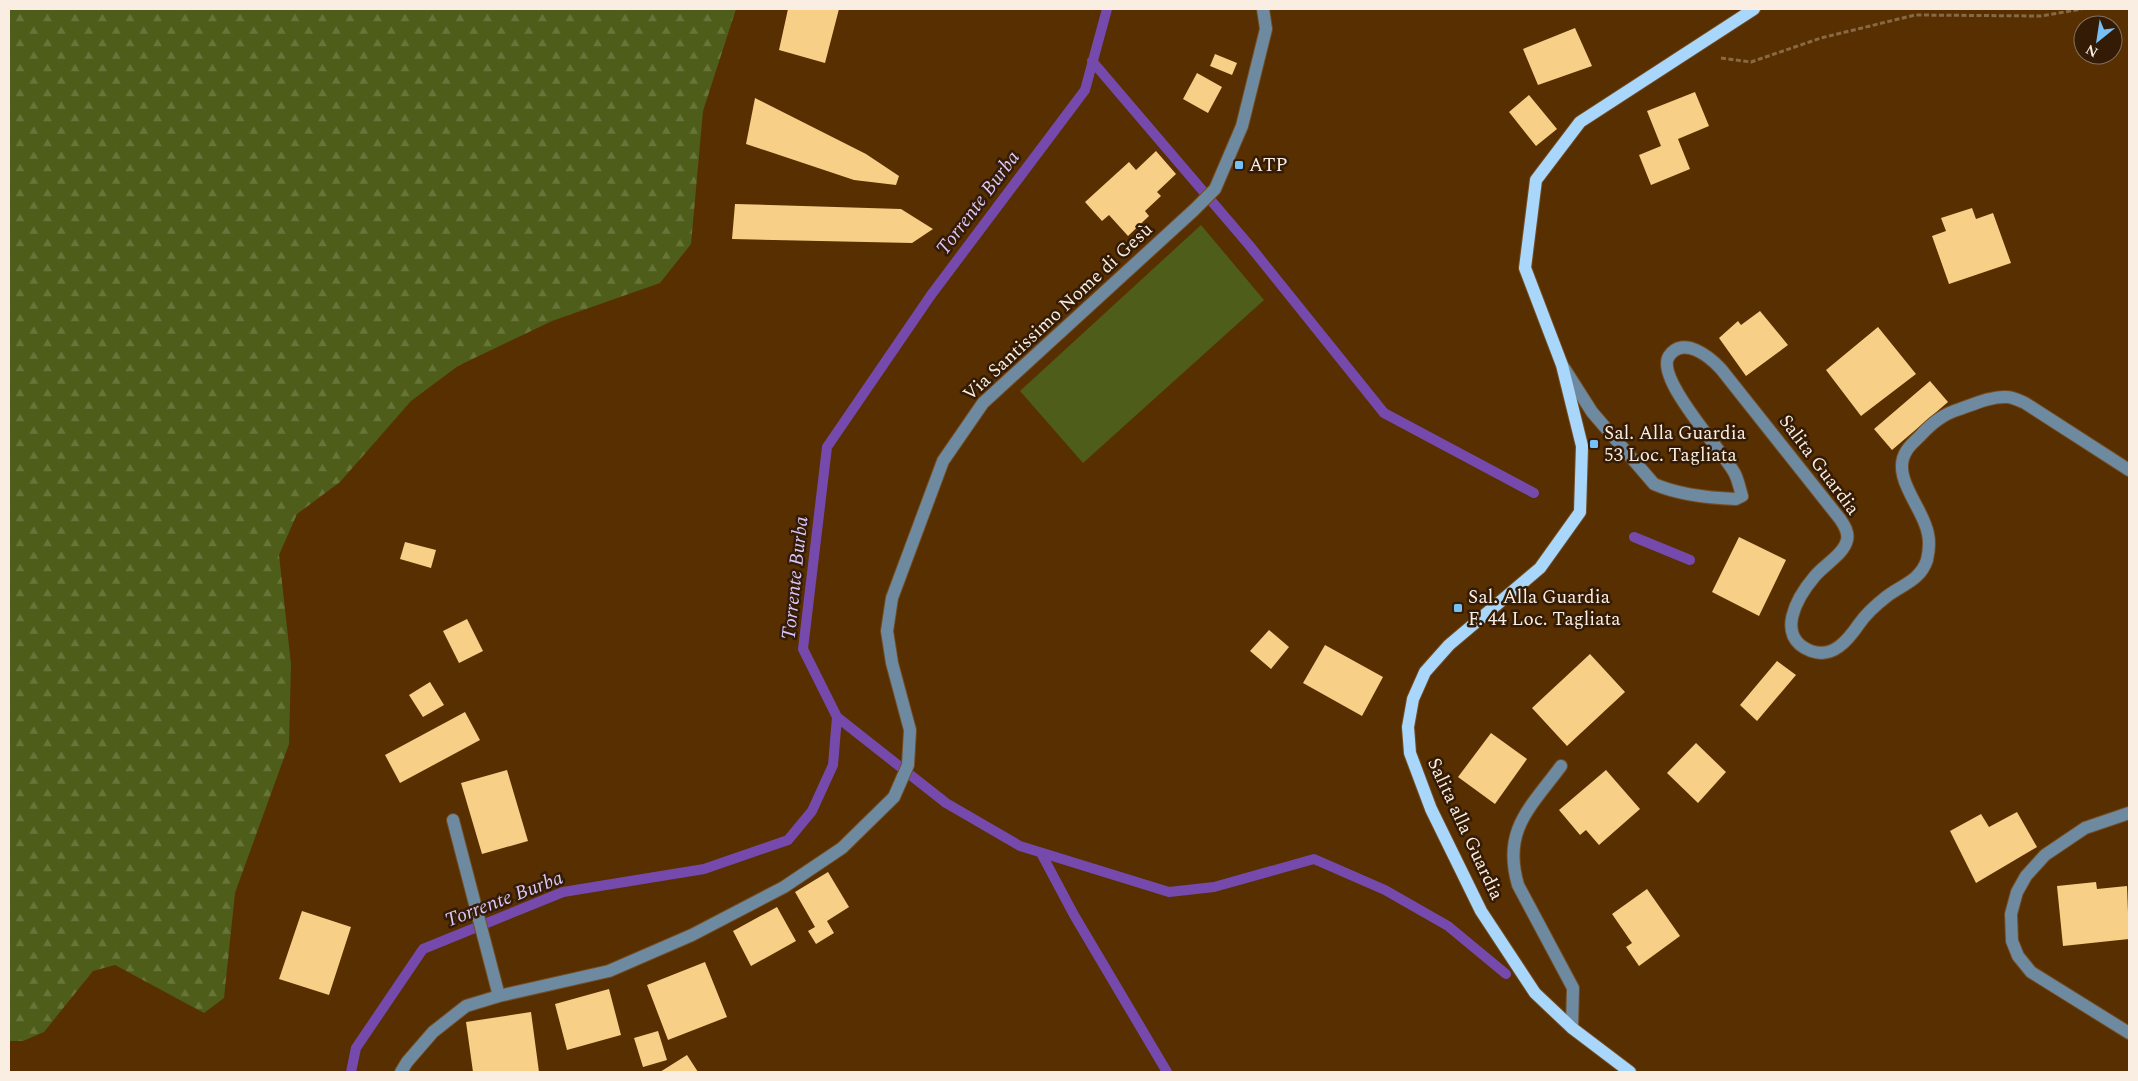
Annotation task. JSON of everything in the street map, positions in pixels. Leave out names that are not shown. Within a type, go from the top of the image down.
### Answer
[{"type":"main road","name":"Salita alla Guardia","points":[[1630,1072],[1572,1028],[1535,992],[1481,911],[1431,809],[1410,753],[1408,726],[1414,699],[1426,672],[1450,645],[1540,568],[1580,512],[1582,446],[1562,365],[1525,268],[1536,180],[1580,122],[1754,9]]},
{"type":"street","name":"Via Santissimo Nome di Gesù","points":[[400,1072],[433,1032],[466,1006],[499,996],[609,971],[692,935],[784,887],[842,848],[894,797],[908,765],[910,730],[892,663],[888,631],[892,598],[943,461],[983,403],[1215,189],[1242,126],[1266,29],[1263,9]]},
{"type":"street","name":"Salita Guardia","points":[[1562,365],[1592,412],[1654,484],[1682,493],[1736,499],[1742,496],[1735,474],[1672,384],[1666,363],[1669,356],[1676,350],[1686,347],[1699,351],[1712,359],[1721,369],[1846,529],[1848,538],[1845,546],[1814,576],[1798,601],[1790,621],[1792,633],[1800,647],[1816,653],[1833,650],[1846,642],[1863,619],[1886,596],[1912,582],[1923,567],[1930,547],[1928,532],[1913,496],[1904,482],[1901,466],[1906,450],[1928,427],[1945,413],[1995,398],[2009,397],[2025,404],[2129,470]]},
{"type":"street","points":[[1561,766],[1516,832],[1513,848],[1514,869],[1518,885],[1573,988],[1572,1028]]},
{"type":"street","points":[[2129,813],[2085,828],[2045,855],[2026,876],[2018,892],[2011,914],[2012,941],[2018,956],[2031,972],[2129,1033]]},
{"type":"street","points":[[453,820],[499,996]]},
{"type":"path","points":[[1685,53],[1752,62],[1821,38],[1915,15],[2041,16],[2082,9]]},
{"type":"green space","points":[[9,9],[736,9],[703,111],[691,244],[660,283],[552,321],[458,366],[411,401],[340,482],[297,514],[279,555],[291,664],[289,744],[235,893],[224,998],[204,1013],[115,965],[93,971],[44,1032],[23,1041],[9,1041]]},
{"type":"green space","points":[[1201,225],[1264,300],[1083,463],[1020,391]]},
{"type":"building","points":[[788,9],[839,9],[825,63],[779,50]]},
{"type":"building","points":[[1575,28],[1592,66],[1538,85],[1523,49]]},
{"type":"building","points":[[1215,54],[1237,63],[1232,75],[1210,66]]},
{"type":"building","points":[[1197,73],[1222,87],[1208,113],[1183,99]]},
{"type":"building","points":[[1695,92],[1709,126],[1678,139],[1690,169],[1651,185],[1639,155],[1661,146],[1647,111]]},
{"type":"building","points":[[1529,95],[1557,129],[1536,146],[1509,112]]},
{"type":"building","points":[[755,98],[866,154],[899,176],[896,185],[854,180],[746,144]]},
{"type":"building","points":[[1156,151],[1176,174],[1157,192],[1161,196],[1145,211],[1149,216],[1128,236],[1109,215],[1102,221],[1085,202],[1129,162],[1136,170]]},
{"type":"building","points":[[735,204],[901,209],[933,229],[912,243],[732,239]]},
{"type":"building","points":[[1972,208],[1976,219],[1993,213],[2011,263],[1949,284],[1932,236],[1946,231],[1941,218]]},
{"type":"building","points":[[1760,311],[1788,345],[1746,376],[1719,338],[1738,321],[1741,325]]},
{"type":"building","points":[[1878,327],[1916,374],[1861,416],[1826,370]]},
{"type":"building","points":[[1930,381],[1948,402],[1892,450],[1874,429]]},
{"type":"building","points":[[1739,537],[1786,560],[1759,616],[1712,592]]},
{"type":"building","points":[[405,542],[436,550],[431,568],[400,559]]},
{"type":"building","points":[[467,619],[483,651],[459,663],[443,631]]},
{"type":"building","points":[[1269,630],[1289,647],[1271,669],[1250,651]]},
{"type":"building","points":[[1325,645],[1383,677],[1362,716],[1303,683]]},
{"type":"building","points":[[1590,654],[1625,692],[1567,746],[1532,708]]},
{"type":"building","points":[[1777,661],[1796,675],[1757,721],[1740,705]]},
{"type":"building","points":[[430,682],[444,705],[423,717],[409,695]]},
{"type":"building","points":[[465,712],[480,740],[400,783],[385,755]]},
{"type":"building","points":[[1491,733],[1527,759],[1495,804],[1458,777]]},
{"type":"building","points":[[1696,743],[1726,772],[1698,803],[1667,773]]},
{"type":"building","points":[[507,770],[528,841],[482,854],[461,783]]},
{"type":"building","points":[[1606,770],[1640,809],[1599,845],[1586,830],[1580,835],[1559,810]]},
{"type":"building","points":[[2017,812],[2037,847],[1976,883],[1950,831],[1981,814],[1989,827]]},
{"type":"building","points":[[828,872],[849,907],[827,921],[834,933],[816,944],[808,931],[815,927],[795,892]]},
{"type":"building","points":[[2096,882],[2097,889],[2127,886],[2129,939],[2063,946],[2057,886]]},
{"type":"building","points":[[1647,889],[1680,936],[1639,966],[1626,947],[1632,943],[1612,914]]},
{"type":"building","points":[[777,907],[796,941],[751,966],[733,931]]},
{"type":"building","points":[[302,911],[351,927],[329,995],[279,979]]},
{"type":"building","points":[[705,962],[727,1017],[668,1040],[647,985]]},
{"type":"building","points":[[609,989],[621,1035],[567,1050],[555,1004]]},
{"type":"building","points":[[531,1012],[539,1072],[473,1072],[466,1022]]},
{"type":"building","points":[[658,1031],[667,1060],[643,1067],[634,1038]]},
{"type":"building","points":[[687,1055],[698,1072],[660,1072]]},
{"type":"waterway","name":"Torrente Burba","points":[[351,1072],[356,1048],[423,949],[563,892],[704,869],[788,840],[812,811],[833,765],[837,717],[803,649],[827,447],[931,295],[1085,90],[1107,9]]},
{"type":"waterway","points":[[1092,61],[1249,245],[1384,413],[1534,493]]},
{"type":"waterway","points":[[1634,537],[1690,560]]},
{"type":"waterway","points":[[837,717],[946,803],[1020,846],[1169,892],[1214,887],[1314,859],[1385,890],[1448,926],[1506,974]]},
{"type":"waterway","points":[[1041,853],[1074,915],[1167,1072]]},
{"type":"place","name":"ATP","points":[[1239,165]]},
{"type":"place","name":"Sal. Alla Guardia 53 Loc. Tagliata","points":[[1594,444]]},
{"type":"place","name":"Sal. Alla Guardia F. 44 Loc. Tagliata","points":[[1458,608]]}]
